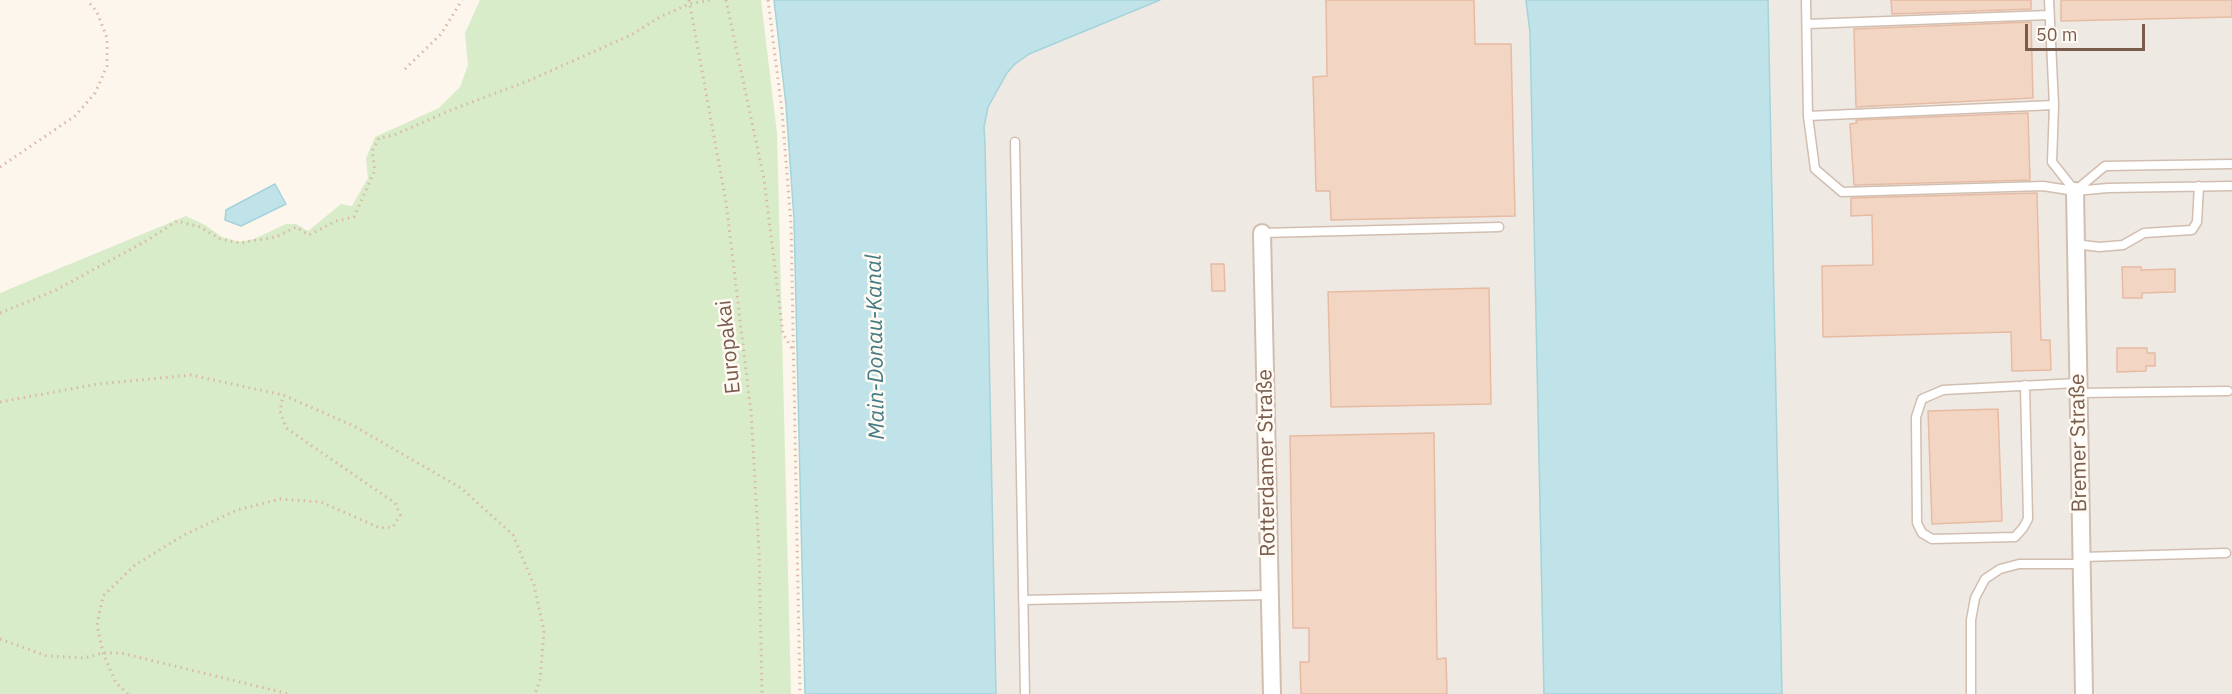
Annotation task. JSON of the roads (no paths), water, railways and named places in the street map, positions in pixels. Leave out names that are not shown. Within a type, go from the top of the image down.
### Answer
[{"type":"street","name":"Bremer Straße","points":[[2075,191],[2084,694]]},
{"type":"street","name":"Rotterdamer Straße","points":[[1262,233],[1272,694]]},
{"type":"lane","points":[[1806,0],[1808,116],[1815,169],[1842,192],[2043,186],[2075,191],[2108,188],[2232,186]]},
{"type":"lane","points":[[2049,0],[2054,105],[2052,162],[2075,191]]},
{"type":"lane","points":[[1807,24],[2049,15]]},
{"type":"lane","points":[[1808,116],[2054,105]]},
{"type":"lane","points":[[1015,142],[1025,694]]},
{"type":"lane","points":[[2075,191],[2105,166],[2232,164]]},
{"type":"lane","points":[[2075,244],[2099,247],[2123,245],[2144,233],[2192,230],[2196,222],[2199,186]]},
{"type":"lane","points":[[1262,233],[1499,227]]},
{"type":"lane","points":[[2025,385],[2028,519],[2023,528],[2015,537],[1932,539],[1922,533],[1917,523],[1916,429],[1916,417],[1922,399],[1943,390],[2025,385],[2228,391]]},
{"type":"lane","points":[[1971,694],[1971,620],[1975,598],[1985,579],[2000,569],[2019,564],[2226,553]]},
{"type":"lane","points":[[1023,600],[1270,595]]},
{"type":"water","name":"Main-Donau-Kanal","points":[[774,0],[1160,0],[1029,54],[1007,73],[988,107],[984,127],[996,694],[805,694],[794,219],[786,105]]},
{"type":"water","points":[[1526,0],[1768,0],[1782,694],[1544,694],[1530,33]]},
{"type":"water","points":[[275,184],[286,204],[241,226],[225,220],[226,210]]}]
